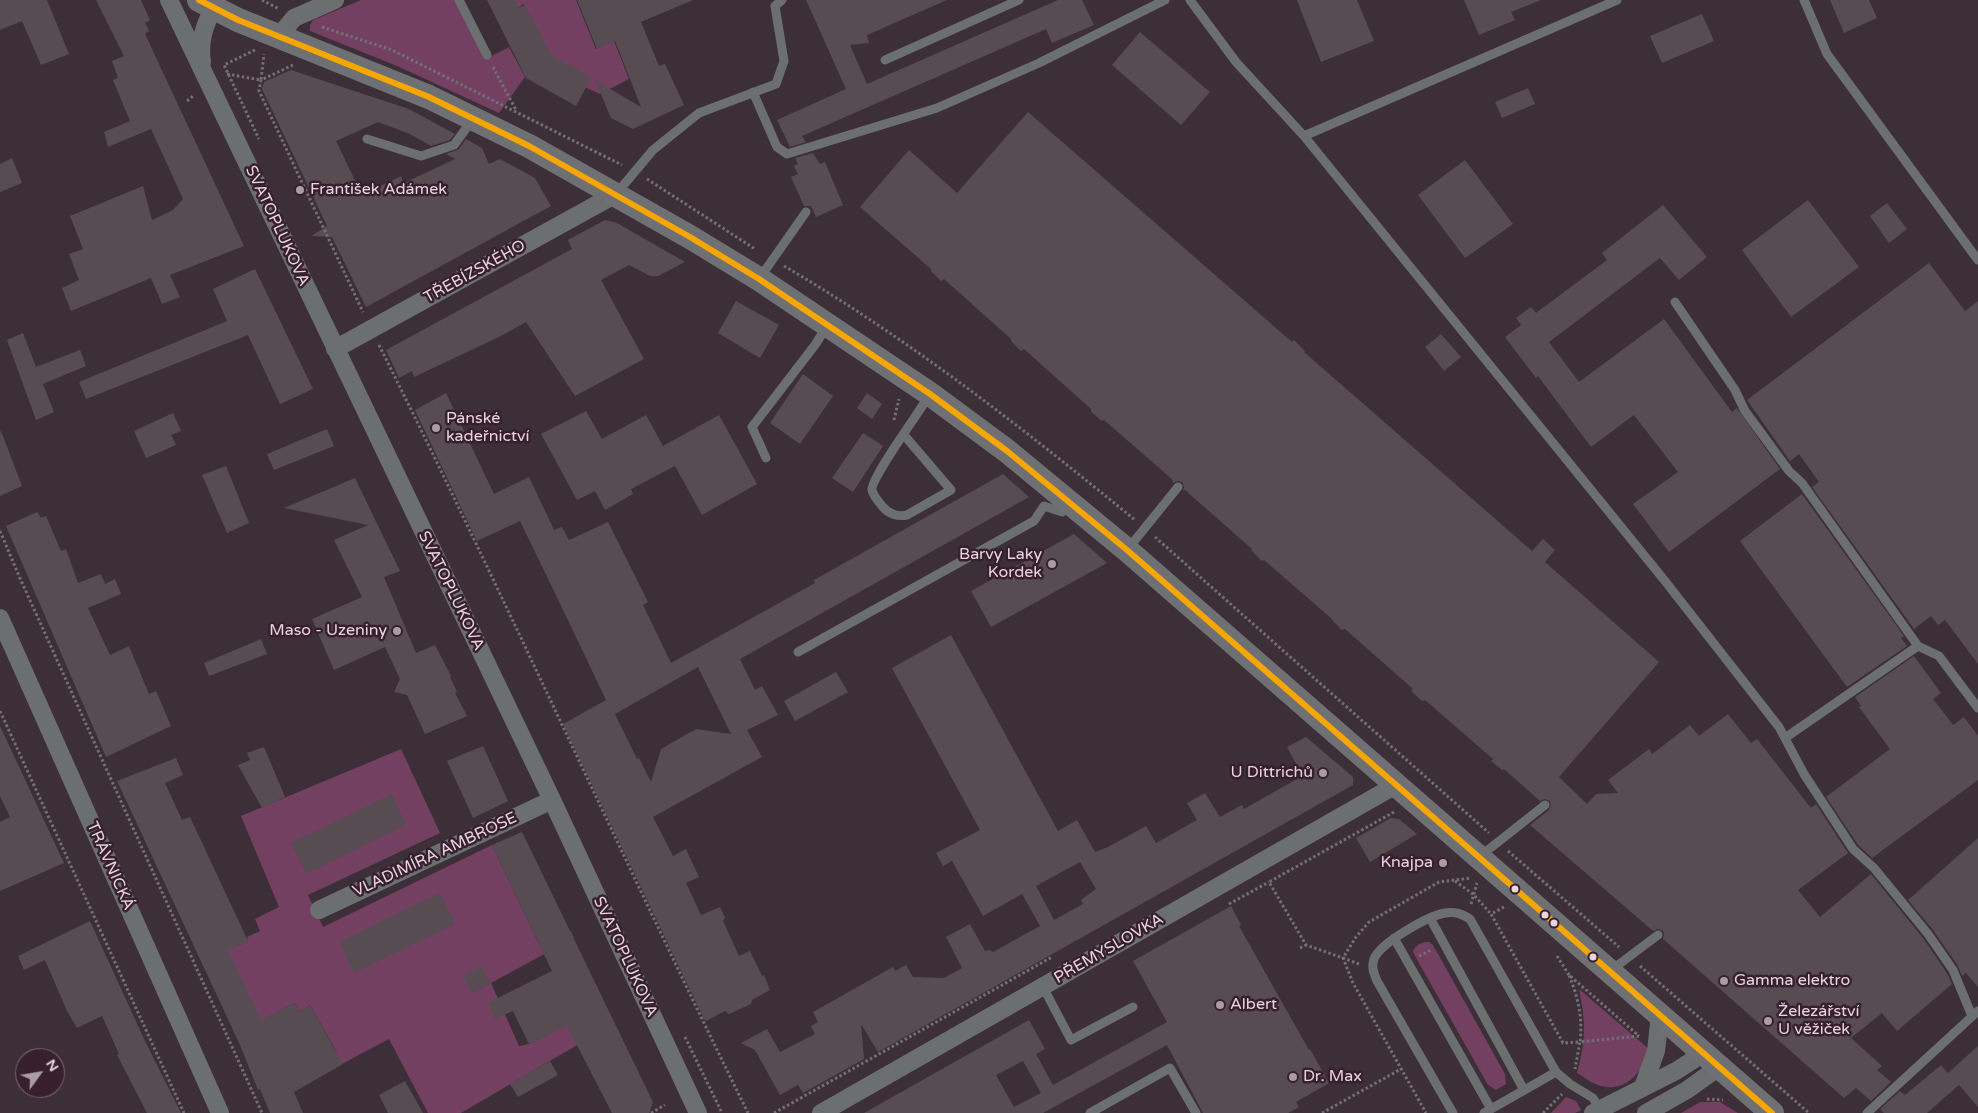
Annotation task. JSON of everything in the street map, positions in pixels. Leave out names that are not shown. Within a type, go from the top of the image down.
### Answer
[{"type":"street","name":"SVATOPLUKOVA","points":[[169,0],[552,800],[692,1111]]},
{"type":"street","points":[[272,44],[294,18],[335,0]]},
{"type":"street","name":"SVATOPLUKOVA","points":[[206,4],[207,20],[200,50],[206,78]]},
{"type":"street","points":[[206,4],[272,44],[389,80],[530,146],[616,194],[759,279],[930,394],[1007,451],[1070,502],[1772,1113]]},
{"type":"street","name":"TŘEBÍZSKÉHO","points":[[335,349],[616,194]]},
{"type":"street","name":"TRÁVNICKÁ","points":[[0,618],[220,1113]]},
{"type":"street","name":"PŘEMYSLOVKA","points":[[821,1113],[1396,786]]},
{"type":"street","name":"VLADIMÍRA AMBROSE","points":[[319,910],[552,800]]},
{"type":"street","points":[[1642,1087],[1656,1051],[1660,1015]]},
{"type":"street","points":[[1599,1112],[1642,1087],[1676,1071],[1712,1060]]},
{"type":"street","points":[[1646,1113],[1687,1090],[1712,1060]]},
{"type":"lane","points":[[459,0],[487,55]]},
{"type":"lane","points":[[616,194],[653,150],[700,113],[776,84],[784,61],[775,6],[782,0]]},
{"type":"lane","points":[[886,60],[1019,0]]},
{"type":"lane","points":[[754,92],[778,147],[787,154],[937,108],[1039,63],[1166,0]]},
{"type":"lane","points":[[1190,0],[1236,62],[1304,136],[1665,581],[1779,727],[1804,774],[1853,849],[1880,876],[1928,934],[1953,970],[1975,1013],[1868,1113]]},
{"type":"lane","points":[[1304,136],[1617,0]]},
{"type":"lane","points":[[1804,0],[1828,54],[1978,260]]},
{"type":"lane","points":[[367,139],[421,156],[454,145],[473,119]]},
{"type":"lane","points":[[759,279],[806,212]]},
{"type":"lane","points":[[1675,302],[1735,390],[1745,410],[1789,471],[1802,483],[1918,646],[1939,656],[1978,708]]},
{"type":"lane","points":[[766,458],[752,427],[815,345],[828,324]]},
{"type":"lane","points":[[904,435],[951,490],[902,516],[895,515],[886,510],[874,496],[872,490],[874,482],[930,394]]},
{"type":"lane","points":[[1126,550],[1178,487]]},
{"type":"lane","points":[[798,652],[1034,521],[1044,506],[1062,512],[1070,502]]},
{"type":"lane","points":[[1785,738],[1918,646]]},
{"type":"lane","points":[[1478,857],[1545,805]]},
{"type":"lane","points":[[1453,1113],[1373,970],[1375,958],[1380,950],[1394,938],[1430,918],[1444,913],[1462,914],[1470,919],[1556,1072],[1570,1084],[1593,1098],[1599,1112]]},
{"type":"lane","points":[[1430,918],[1524,1090]]},
{"type":"lane","points":[[1610,972],[1658,935]]},
{"type":"lane","points":[[1394,938],[1488,1111],[1556,1072]]},
{"type":"lane","points":[[1043,986],[1071,1040],[1133,1007]]},
{"type":"lane","points":[[1090,1113],[1170,1068],[1196,1113]]},
{"type":"path","points":[[272,44],[259,91],[662,939],[748,1113]]},
{"type":"path","points":[[487,55],[517,111]]},
{"type":"path","points":[[187,101],[206,78],[228,73],[261,80],[294,64]]},
{"type":"path","points":[[828,292],[911,349],[1025,432],[1144,528],[1498,842],[1809,1113]]},
{"type":"path","points":[[0,531],[262,1113]]},
{"type":"path","points":[[0,711],[184,1113]]},
{"type":"path","points":[[1396,811],[1269,882],[1306,945],[1344,958],[1353,983],[1426,1113]]},
{"type":"path","points":[[1455,880],[1474,895],[1491,914],[1563,1043],[1639,1036]]},
{"type":"path","points":[[1491,914],[1505,907]]},
{"type":"path","points":[[1408,962],[1443,943]]},
{"type":"path","points":[[1300,948],[1306,945]]},
{"type":"path","points":[[1543,1113],[1570,1084],[1580,1042],[1581,1021],[1579,1007],[1576,993],[1568,975],[1656,1051]]},
{"type":"path","points":[[1322,1113],[1401,1069]]},
{"type":"path","points":[[1687,1090],[1694,1103],[1710,1099],[1729,1103]]},
{"type":"path","points":[[651,1113],[665,1105]]},
{"type":"shaded area","points":[[361,0],[455,0],[486,59],[509,47],[525,77],[499,113],[397,66],[310,31],[310,25],[313,20]]},
{"type":"shaded area","points":[[513,0],[576,0],[596,49],[614,41],[629,79],[600,94],[585,87],[549,53],[524,4],[518,8]]},
{"type":"shaded area","points":[[401,749],[440,833],[308,895],[323,927],[492,845],[540,946],[571,931],[574,938],[491,983],[519,1046],[529,1044],[576,1020],[584,1041],[461,1113],[428,1113],[389,1039],[338,1066],[335,1049],[310,1005],[300,1012],[295,1003],[259,1022],[226,947],[238,946],[248,941],[247,937],[260,931],[255,919],[279,907],[241,816]]},
{"type":"shaded area","points":[[1429,942],[1433,945],[1505,1074],[1506,1084],[1496,1090],[1488,1085],[1415,956],[1413,951],[1418,945]]},
{"type":"shaded area","points":[[1579,989],[1650,1050],[1637,1074],[1624,1084],[1617,1087],[1598,1085],[1577,1073],[1584,1031]]},
{"type":"shaded area","points":[[1566,1097],[1576,1101],[1581,1110],[1575,1113],[1551,1113]]},
{"type":"shaded area","points":[[1700,1102],[1720,1102],[1738,1113],[1681,1113]]},
{"type":"building","points":[[0,0],[47,0],[69,54],[41,65],[22,21],[0,30]]},
{"type":"building","points":[[96,0],[141,0],[150,20],[145,23],[149,31],[145,34],[244,246],[170,275],[180,297],[162,304],[151,278],[71,311],[62,288],[79,280],[69,254],[83,249],[70,216],[143,186],[152,220],[173,210],[183,199],[151,129],[108,147],[104,132],[130,121],[113,80],[118,78],[112,61],[124,56]]},
{"type":"building","points":[[487,0],[514,0],[518,8],[525,5],[551,54],[591,78],[576,106],[526,78]]},
{"type":"building","points":[[577,0],[693,0],[641,22],[659,66],[665,64],[684,105],[633,129],[611,118],[595,80],[641,107],[615,41],[597,49]]},
{"type":"building","points":[[806,0],[947,0],[867,35],[869,43],[850,45],[867,84],[1058,0],[1082,0],[1094,25],[1052,43],[1046,29],[802,136],[806,142],[790,147],[777,120],[846,89]]},
{"type":"building","points":[[1297,0],[1357,0],[1374,41],[1321,62]]},
{"type":"building","points":[[1464,0],[1541,0],[1511,12],[1515,20],[1479,35]]},
{"type":"building","points":[[1830,0],[1869,0],[1877,18],[1844,33]]},
{"type":"building","points":[[1702,14],[1714,41],[1662,63],[1650,36]]},
{"type":"building","points":[[1140,32],[1210,92],[1181,125],[1112,65]]},
{"type":"building","points":[[291,70],[409,109],[455,134],[450,140],[431,146],[410,134],[378,122],[336,141],[362,195],[401,176],[404,183],[455,159],[446,154],[459,149],[466,139],[482,148],[489,164],[500,159],[535,178],[551,206],[366,307],[332,237],[311,236],[327,226],[262,89],[264,82]]},
{"type":"building","points":[[1528,88],[1535,104],[1502,118],[1495,102]]},
{"type":"building","points":[[1028,112],[1292,342],[1294,340],[1304,352],[1532,551],[1543,539],[1555,550],[1545,562],[1659,662],[1559,777],[1587,804],[1596,794],[1618,793],[1608,780],[1649,749],[1652,754],[1690,725],[1699,736],[1728,714],[1751,743],[1757,739],[1811,808],[1816,804],[1848,853],[1798,890],[1820,917],[1871,874],[1923,938],[1947,973],[1952,984],[1897,1031],[1882,1013],[1851,1038],[1882,1066],[1877,1070],[1891,1082],[1871,1101],[1856,1088],[1844,1098],[1663,939],[1663,931],[1658,929],[1653,931],[1530,825],[1549,810],[1550,801],[1545,799],[1540,801],[1504,769],[1502,770],[1491,761],[1493,759],[1425,700],[1422,701],[1411,691],[1413,689],[1345,629],[1342,630],[1332,619],[1264,560],[1262,561],[1252,549],[1185,490],[1183,491],[1182,482],[1173,483],[1173,480],[1104,420],[1102,421],[1091,412],[1091,409],[1024,349],[1021,351],[1011,339],[944,279],[941,281],[931,269],[860,207],[909,150],[957,193]]},
{"type":"building","points":[[813,153],[820,164],[825,162],[843,205],[816,217],[811,206],[804,206],[791,177],[798,174],[794,166],[798,164],[795,158]]},
{"type":"building","points":[[12,158],[22,183],[0,192],[0,164]]},
{"type":"building","points":[[1465,160],[1513,224],[1465,258],[1418,195]]},
{"type":"building","points":[[1808,200],[1859,267],[1791,317],[1742,250]]},
{"type":"building","points":[[1887,203],[1907,229],[1889,243],[1870,216]]},
{"type":"building","points":[[1663,205],[1707,257],[1679,280],[1660,258],[1549,342],[1579,382],[1664,319],[1732,412],[1737,408],[1780,469],[1669,552],[1633,504],[1678,472],[1634,415],[1591,447],[1538,376],[1536,378],[1505,337],[1521,325],[1516,318],[1531,307],[1536,313],[1607,260],[1602,253]]},
{"type":"building","points":[[605,220],[617,223],[685,262],[658,276],[650,276],[629,265],[601,280],[644,359],[575,396],[526,322],[499,337],[414,377],[412,371],[399,378],[386,350],[572,249],[568,240]]},
{"type":"building","points":[[1929,263],[1965,311],[1978,301],[1978,664],[1945,620],[1938,625],[1931,616],[1914,629],[1812,487],[1819,482],[1799,454],[1790,461],[1747,400]]},
{"type":"building","points":[[255,269],[313,389],[280,404],[248,335],[86,399],[79,382],[227,321],[213,289]]},
{"type":"building","points":[[736,301],[779,325],[760,358],[718,333]]},
{"type":"building","points":[[23,333],[36,367],[80,350],[86,366],[43,384],[54,412],[36,420],[7,340]]},
{"type":"building","points":[[1441,334],[1461,357],[1444,371],[1425,347]]},
{"type":"building","points":[[803,374],[833,396],[800,444],[770,423]]},
{"type":"building","points":[[446,393],[494,494],[529,477],[554,530],[562,527],[569,540],[608,522],[648,602],[643,605],[671,663],[815,583],[814,580],[1003,474],[1029,497],[740,659],[755,690],[762,686],[778,715],[747,730],[762,757],[653,817],[673,856],[686,849],[699,877],[686,883],[701,915],[720,907],[725,917],[723,921],[739,956],[750,951],[762,976],[764,975],[770,990],[752,1000],[751,1004],[729,1014],[725,1011],[706,1021],[704,1019],[563,724],[606,700],[520,521],[477,541],[415,410]],"holes":[[[698,667],[731,734],[696,729],[661,749],[651,782],[639,758],[637,759],[615,714]]]},
{"type":"building","points":[[867,393],[882,404],[872,419],[857,408]]},
{"type":"building","points":[[586,411],[602,439],[646,415],[663,446],[719,415],[757,484],[702,515],[675,466],[631,489],[633,494],[605,510],[595,491],[577,500],[541,434]]},
{"type":"building","points":[[173,413],[181,431],[171,435],[176,445],[146,458],[134,431]]},
{"type":"building","points":[[327,429],[334,446],[274,470],[267,454]]},
{"type":"building","points":[[0,432],[22,486],[0,496]]},
{"type":"building","points":[[863,433],[883,446],[853,492],[832,478]]},
{"type":"building","points":[[226,466],[249,523],[227,533],[202,475]]},
{"type":"building","points":[[355,478],[400,571],[384,577],[416,653],[435,645],[451,676],[457,692],[455,693],[467,716],[425,734],[407,695],[394,692],[400,679],[385,647],[334,670],[312,619],[362,597],[334,540],[368,525],[284,508]]},
{"type":"building","points":[[1802,494],[1904,636],[1901,638],[1907,646],[1847,687],[1740,541]]},
{"type":"building","points":[[37,512],[41,518],[46,516],[61,551],[66,549],[78,583],[101,574],[105,584],[115,579],[121,594],[88,608],[110,655],[129,646],[149,694],[156,691],[171,726],[106,757],[6,526]]},
{"type":"building","points":[[1074,534],[1107,563],[991,627],[971,591]]},
{"type":"building","points":[[951,635],[1058,831],[1077,820],[1095,852],[1146,826],[1156,843],[1197,820],[1187,803],[1205,793],[1220,817],[1242,805],[1244,809],[1295,780],[1290,770],[1297,766],[1287,747],[1306,737],[1353,777],[1353,785],[878,1052],[861,1024],[864,1059],[803,1093],[798,1085],[780,1095],[755,1050],[741,1043],[767,1029],[780,1052],[815,1034],[811,1026],[818,1022],[813,1012],[893,967],[895,971],[906,965],[913,977],[944,978],[962,968],[946,937],[970,924],[985,951],[990,950],[993,952],[1040,926],[1022,894],[983,916],[952,861],[943,866],[936,853],[980,830],[892,668]],"holes":[[[1080,862],[1096,889],[1081,900],[1083,904],[1054,920],[1036,886]]]},
{"type":"building","points":[[261,639],[267,654],[209,676],[204,663]]},
{"type":"building","points":[[1914,656],[1941,693],[1933,699],[1953,725],[1964,717],[1978,736],[1978,780],[1872,858],[1858,845],[1826,797],[1890,749],[1859,707],[1861,706],[1855,697]]},
{"type":"building","points":[[836,672],[848,692],[795,721],[784,701]]},
{"type":"building","points":[[0,726],[64,863],[0,891],[0,822],[10,817],[0,796]]},
{"type":"building","points":[[483,746],[508,801],[473,818],[447,761]]},
{"type":"building","points":[[264,747],[285,797],[262,808],[238,765],[250,760],[247,753]]},
{"type":"building","points":[[176,758],[183,775],[165,783],[182,820],[190,817],[248,941],[228,951],[262,1020],[295,1003],[300,1012],[310,1005],[343,1064],[294,1092],[303,1113],[270,1113],[117,781]]},
{"type":"building","points":[[392,794],[406,825],[306,874],[291,843]]},
{"type":"building","points":[[1391,818],[1399,819],[1417,834],[1370,862],[1356,838]]},
{"type":"building","points":[[522,832],[653,1102],[649,1113],[612,1113],[567,1026],[529,1044],[513,1011],[495,1019],[488,1003],[552,971],[492,845]]},
{"type":"building","points":[[1978,838],[1978,987],[1966,973],[1962,976],[1958,966],[1933,930],[1908,900]]},
{"type":"building","points":[[440,893],[455,924],[354,973],[339,942]]},
{"type":"building","name":"Albert","points":[[1231,906],[1241,925],[1239,926],[1329,1083],[1296,1102],[1299,1107],[1288,1113],[1203,1113],[1167,1045],[1043,1113],[864,1113],[1029,1020],[1045,1049],[1036,1054],[1053,1085],[1167,1022],[1133,961]],"holes":[[[1023,1061],[1041,1093],[1014,1107],[996,1075]]]},
{"type":"building","points":[[90,921],[145,1041],[181,1113],[147,1113],[117,1055],[119,1054],[102,1016],[77,1028],[67,1011],[45,960],[24,970],[18,956]]},
{"type":"building","points":[[481,966],[491,983],[472,994],[463,976]]},
{"type":"building","points":[[1978,1046],[1978,1107],[1959,1085],[1927,1113],[1884,1113],[1880,1109],[1900,1091],[1905,1095],[1941,1065],[1948,1073]]},
{"type":"building","points":[[550,1061],[558,1075],[518,1097],[510,1084]]},
{"type":"building","points":[[405,1081],[423,1113],[388,1113],[379,1095]]},
{"type":"transit line","points":[[199,0],[238,20],[429,97],[529,146],[690,237],[759,279],[930,394],[1007,451],[1127,550],[1772,1113]]},
{"type":"place","name":"František Adámek","points":[[300,190]]},
{"type":"place","name":"Pánské kadeřnictví","points":[[436,428]]},
{"type":"place","name":"Barvy Laky Kordek","points":[[1052,564]]},
{"type":"place","name":"Maso - Uzeniny","points":[[397,631]]},
{"type":"place","name":"U Dittrichů","points":[[1323,773]]},
{"type":"place","name":"Knajpa","points":[[1443,863]]},
{"type":"place","name":"Gamma elektro","points":[[1724,981]]},
{"type":"place","name":"Albert","points":[[1220,1005]]},
{"type":"place","name":"Železářství U věžiček","points":[[1768,1021]]},
{"type":"place","name":"Dr. Max","points":[[1293,1077]]}]
